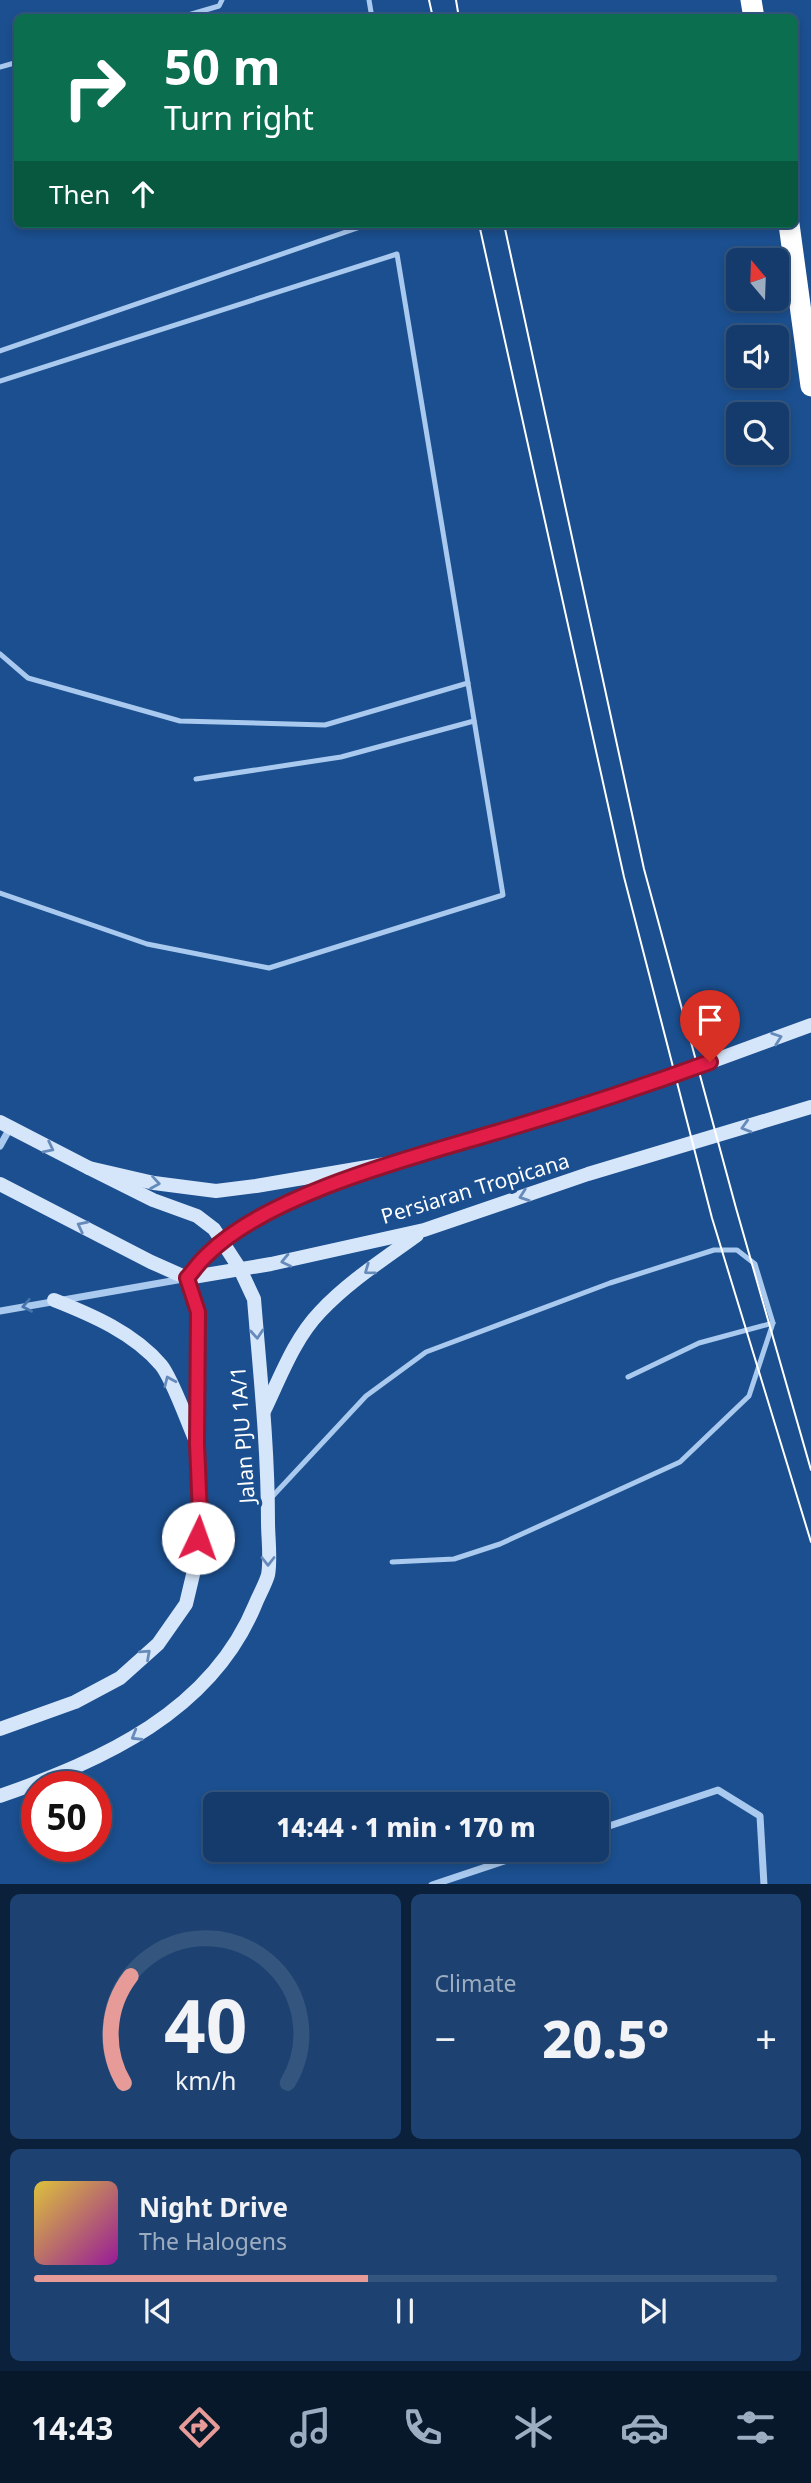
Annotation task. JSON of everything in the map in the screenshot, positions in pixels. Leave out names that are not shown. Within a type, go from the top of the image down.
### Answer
[{"type":"highway","points":[[790,228],[811,386]]},
{"type":"main road","points":[[0,1184],[187,1278],[222,1242],[256,1219],[309,1194],[397,1162],[634,1090],[811,1025]]},
{"type":"main road","name":"Persiaran Tropicana","points":[[187,1278],[271,1264],[424,1230],[588,1174],[811,1107]]},
{"type":"main road","points":[[5,1125],[89,1168],[154,1183],[216,1191],[397,1162]]},
{"type":"main road","name":"Jalan PJU 1A/1","points":[[0,1796],[52,1778],[109,1752],[157,1724],[206,1681],[244,1632],[268,1574],[268,1501],[254,1299],[240,1269],[214,1229],[197,1216],[153,1200],[89,1168]]},
{"type":"main road","points":[[263,1412],[296,1346],[318,1313],[346,1287],[424,1230]]},
{"type":"main road","name":"Jalan PJU 1A/1","points":[[0,1729],[75,1702],[120,1678],[158,1644],[186,1604],[195,1562],[200,1515],[197,1444],[198,1312],[187,1278]]},
{"type":"main road","points":[[54,1300],[85,1312],[137,1342],[163,1366],[197,1444]]},
{"type":"street","points":[[0,1146],[5,1125]]},
{"type":"street","points":[[0,1311],[187,1278]]},
{"type":"street","points":[[609,1826],[718,1790],[760,1816],[764,1884]]},
{"type":"street","points":[[435,1884],[501,1862]]},
{"type":"lane","points":[[192,14],[219,6],[222,0]]},
{"type":"lane","points":[[0,351],[357,228]]},
{"type":"lane","points":[[0,381],[397,254],[503,895],[269,968],[147,944],[0,893]]},
{"type":"lane","points":[[0,654],[28,678],[180,721],[325,725],[468,683]]},
{"type":"lane","points":[[197,779],[341,757],[474,721]]},
{"type":"lane","points":[[268,1501],[366,1396],[426,1352],[610,1283],[714,1250],[737,1250],[755,1264],[773,1323],[749,1396],[680,1462],[500,1544],[454,1559],[392,1562]]},
{"type":"lane","points":[[628,1377],[699,1343],[773,1323]]},
{"type":"tram line","points":[[429,0],[432,14]]},
{"type":"tram line","points":[[456,0],[458,14]]},
{"type":"tram line","points":[[480,228],[624,877],[712,1218],[811,1542]]},
{"type":"tram line","points":[[505,228],[644,869],[736,1208],[811,1470]]},
{"type":"route","points":[[198,1538],[198,1312],[187,1278],[209,1253],[256,1219],[309,1194],[397,1162],[634,1090],[710,1062]]}]
